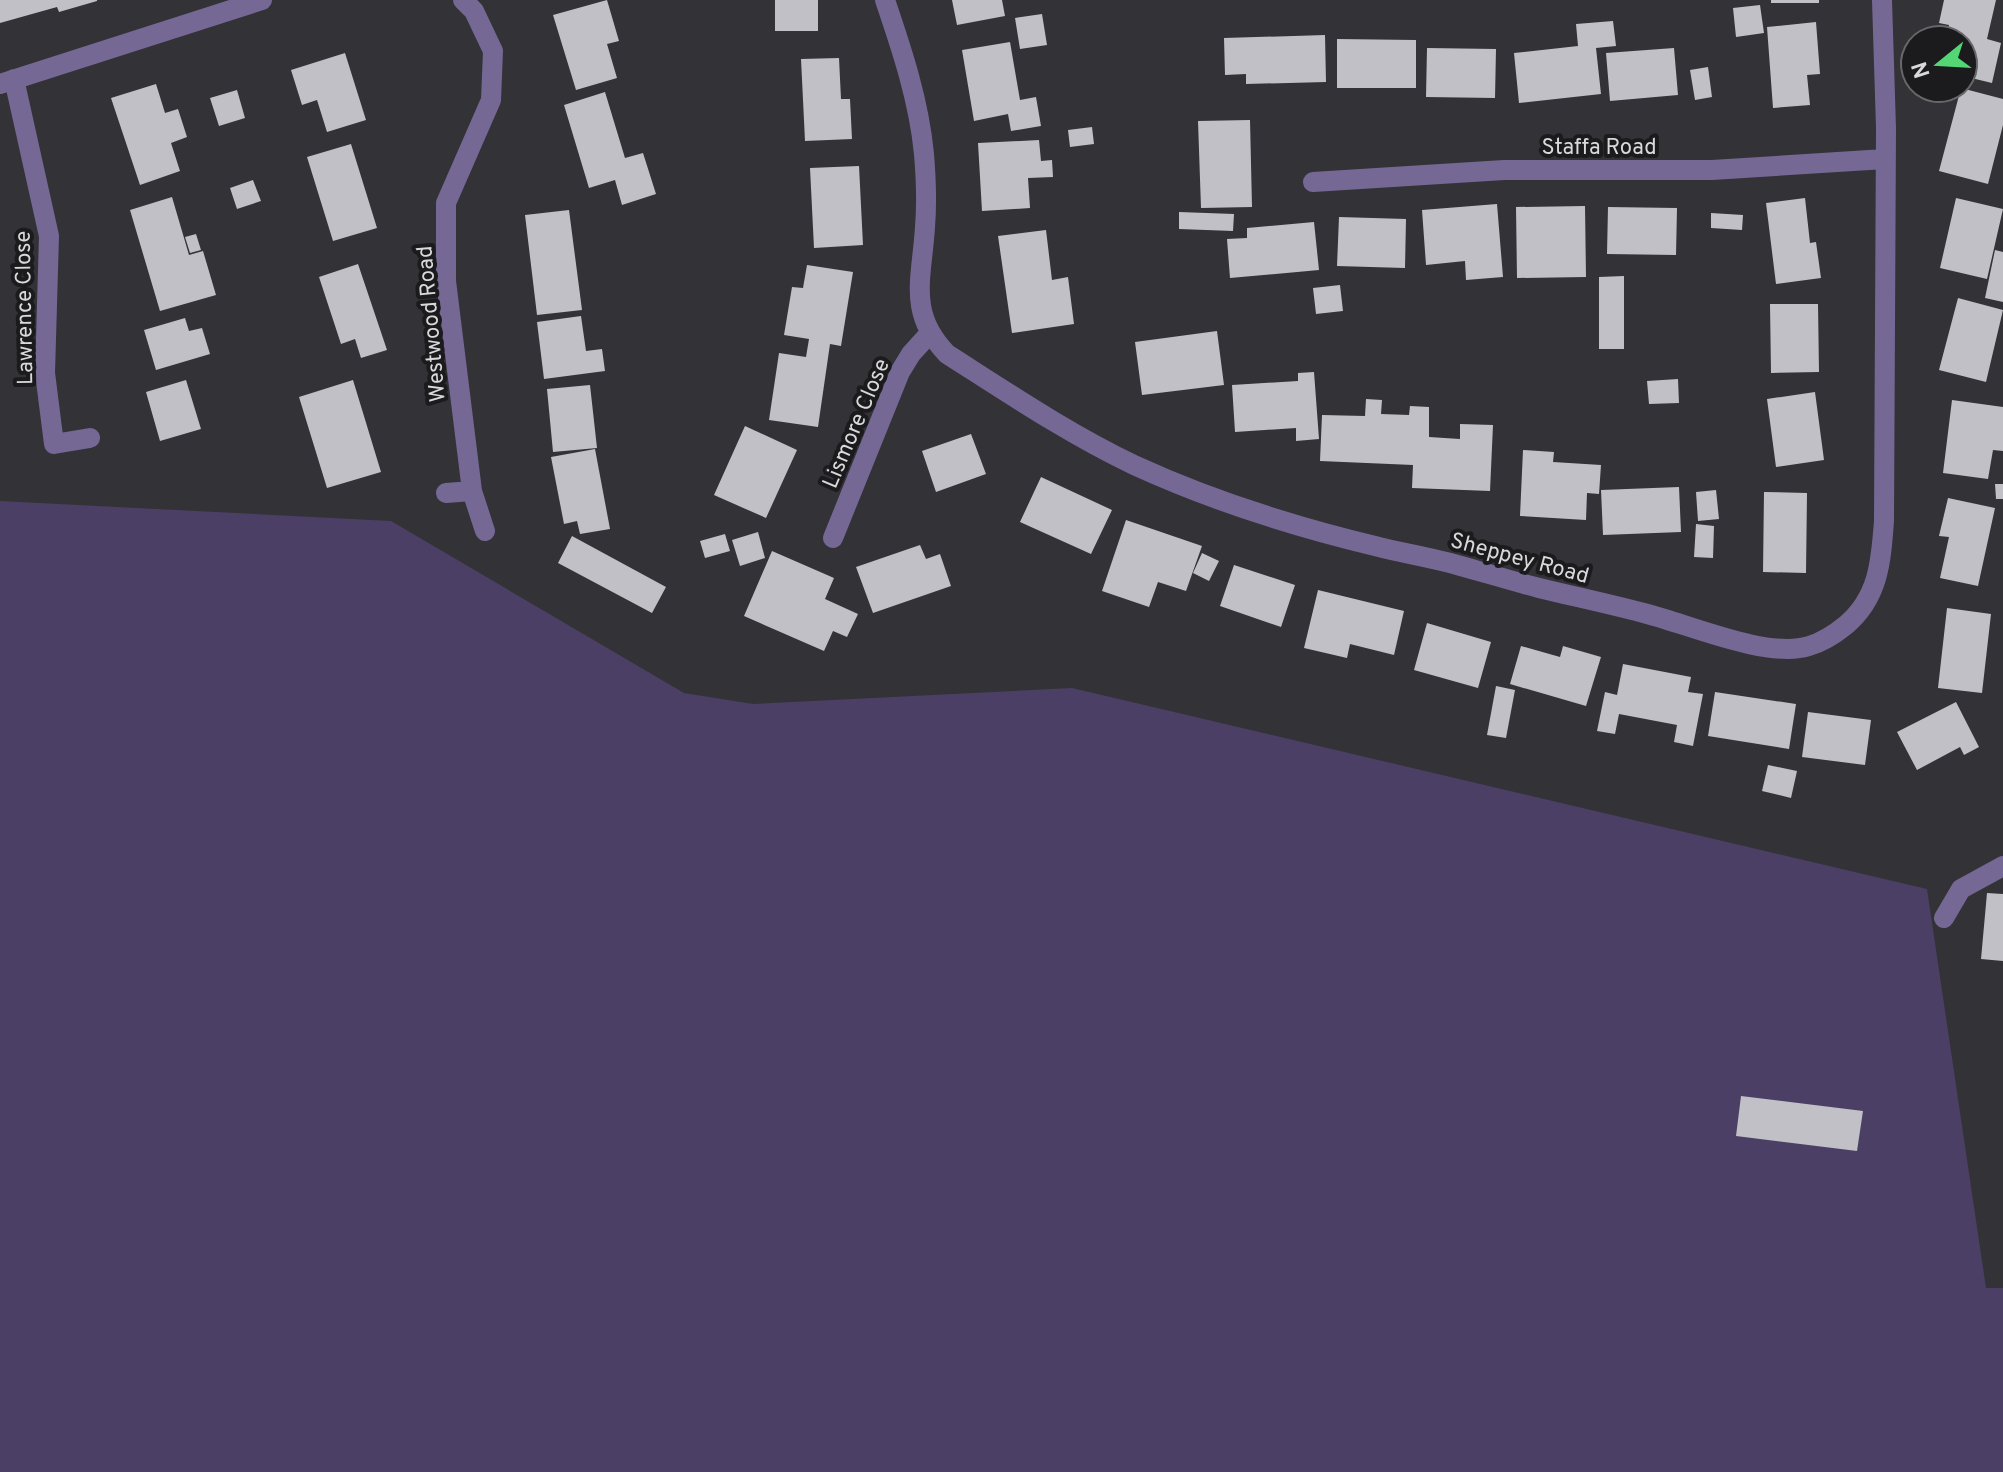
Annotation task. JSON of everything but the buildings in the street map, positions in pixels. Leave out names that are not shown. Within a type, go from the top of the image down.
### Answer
[{"type":"street","points":[[7,81],[262,0]]},
{"type":"street","name":"Westwood Road","points":[[463,0],[474,11],[493,51],[491,100],[446,203],[446,281],[472,491],[485,531]]},
{"type":"street","points":[[885,0],[914,96],[924,153],[925,229],[919,285],[924,318],[930,333]]},
{"type":"street","name":"Sheppey Road","points":[[930,333],[947,354],[1067,428],[1134,465],[1245,508],[1374,546],[1650,615],[1745,643],[1787,649],[1807,647],[1836,632],[1865,605],[1875,584],[1881,554],[1885,420],[1882,0]]},
{"type":"street","name":"Lawrence Close","points":[[7,81],[49,236],[45,373],[54,444],[90,438]]},
{"type":"street","name":"Staffa Road","points":[[1313,182],[1504,170],[1712,170],[1885,159]]},
{"type":"street","name":"Lismore Close","points":[[833,538],[900,372],[930,333]]},
{"type":"street","points":[[446,493],[472,491]]},
{"type":"street","points":[[1944,918],[1961,889],[2003,866]]},
{"type":"shaded area","points":[[0,501],[391,521],[684,693],[753,704],[1072,688],[1927,889],[1986,1288],[2003,1288],[2003,1472],[0,1472]]}]
